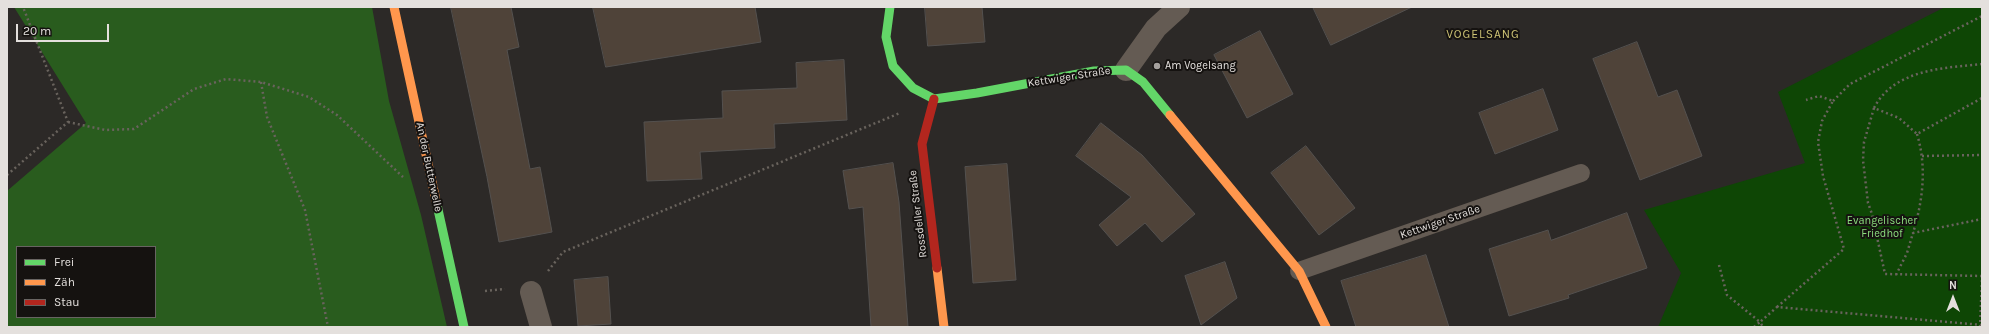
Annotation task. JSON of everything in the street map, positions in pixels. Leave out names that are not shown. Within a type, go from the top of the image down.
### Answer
[{"type":"street","name":"An der Butterwelle","points":[[394,7],[464,327]]},
{"type":"street","points":[[890,7],[886,38],[893,66],[913,88],[934,99]]},
{"type":"street","points":[[1126,70],[1156,28],[1179,7]]},
{"type":"street","name":"Kettwiger Straße","points":[[934,99],[977,93],[1094,71],[1126,70],[1143,82],[1299,271],[1326,327]]},
{"type":"street","name":"Rossdeller Straße","points":[[934,99],[922,144],[944,327]]},
{"type":"street","points":[[531,292],[541,327]]},
{"type":"lane","name":"Kettwiger Straße","points":[[1299,271],[1581,173]]},
{"type":"path","points":[[23,7],[68,122]]},
{"type":"path","points":[[1754,327],[1844,249],[1823,176],[1818,142],[1822,121],[1833,101],[1850,84],[1982,16]]},
{"type":"path","points":[[1777,308],[1981,326],[1982,277],[1885,274],[1872,214],[1868,203],[1864,142],[1874,108],[1880,96],[1894,86],[1923,72],[1946,67],[1982,64]]},
{"type":"path","points":[[68,122],[105,130],[134,129],[194,89],[226,79],[261,82],[309,98],[337,115],[403,177],[434,188]]},
{"type":"path","points":[[261,82],[267,117],[305,210],[328,327]]},
{"type":"path","points":[[1806,100],[1819,96],[1833,101]]},
{"type":"path","points":[[1917,134],[1982,98]]},
{"type":"path","points":[[563,252],[934,99]]},
{"type":"path","points":[[1874,108],[1899,118],[1917,134],[1922,156],[1922,197],[1907,253],[1896,275]]},
{"type":"path","points":[[7,175],[68,122]]},
{"type":"path","points":[[1922,156],[1982,155]]},
{"type":"path","points":[[1913,233],[1982,220]]},
{"type":"path","points":[[1719,265],[1727,295],[1760,322],[1763,327]]},
{"type":"path","points":[[483,292],[500,289]]},
{"type":"green space","points":[[14,7],[372,7],[389,101],[421,215],[447,327],[7,327],[7,191],[86,123]]},
{"type":"green space","name":"Evangelischer Friedhof","points":[[1945,7],[1982,7],[1982,327],[1658,327],[1681,273],[1644,210],[1805,163],[1778,92]]},
{"type":"building","points":[[451,7],[511,7],[519,47],[507,50],[530,169],[540,167],[552,232],[499,242],[487,177]]},
{"type":"building","points":[[593,7],[755,7],[761,42],[606,67]]},
{"type":"building","points":[[925,7],[982,7],[985,42],[928,46]]},
{"type":"building","points":[[1313,7],[1412,7],[1331,45]]},
{"type":"building","points":[[1260,31],[1293,94],[1247,118],[1214,55]]},
{"type":"building","points":[[1637,42],[1658,97],[1677,90],[1702,156],[1640,180],[1593,59]]},
{"type":"building","points":[[844,60],[847,120],[774,124],[775,148],[700,152],[702,179],[647,181],[644,122],[723,118],[722,91],[797,88],[796,63]]},
{"type":"building","points":[[1543,89],[1558,130],[1495,154],[1479,113]]},
{"type":"building","points":[[1101,123],[1142,155],[1195,214],[1162,242],[1145,223],[1117,246],[1099,225],[1131,197],[1076,156]]},
{"type":"building","points":[[1306,146],[1355,208],[1319,235],[1271,173]]},
{"type":"building","points":[[893,163],[899,202],[908,327],[871,327],[863,207],[849,209],[843,171]]},
{"type":"building","points":[[1007,164],[1016,280],[973,283],[965,167]]},
{"type":"building","points":[[1627,213],[1647,268],[1568,295],[1569,298],[1509,316],[1489,249],[1548,230],[1551,240]]},
{"type":"building","points":[[1426,255],[1449,327],[1356,327],[1341,281]]},
{"type":"building","points":[[1225,262],[1237,298],[1201,325],[1185,276]]},
{"type":"building","points":[[608,277],[611,324],[578,326],[574,280]]},
{"type":"traffic: fast","points":[[890,7],[886,37],[893,66],[913,88],[934,99],[977,93],[1094,71],[1126,70],[1143,82],[1170,115]]},
{"type":"traffic: fast","points":[[437,205],[464,327]]},
{"type":"traffic: slow","points":[[394,7],[437,205]]},
{"type":"traffic: slow","points":[[1170,115],[1299,271],[1326,327]]},
{"type":"traffic: slow","points":[[937,268],[944,327]]},
{"type":"traffic: jam","points":[[934,99],[922,144],[937,268]]},
{"type":"place","name":"Am Vogelsang","points":[[1157,66]]},
{"type":"district","name":"VOGELSANG","points":[[1483,35]]}]
